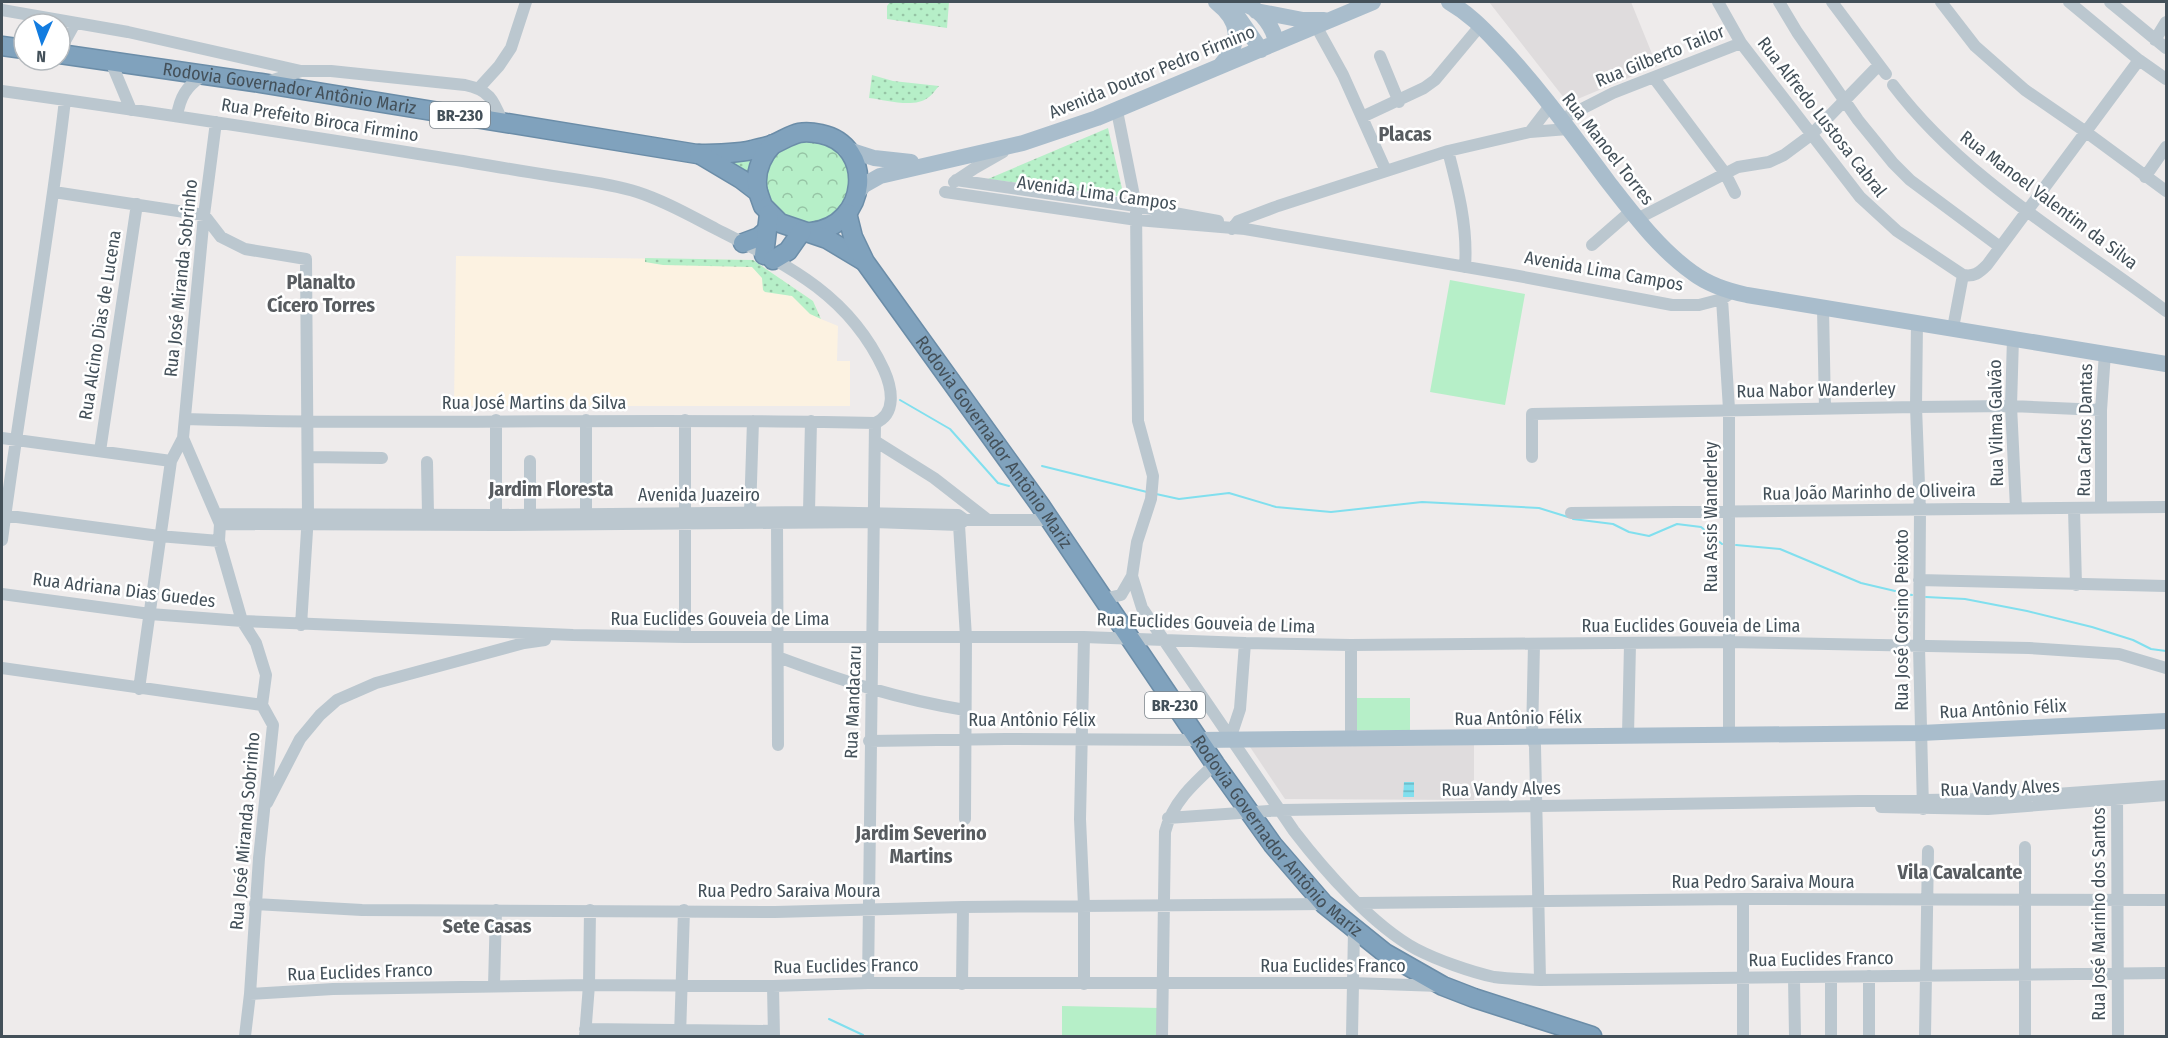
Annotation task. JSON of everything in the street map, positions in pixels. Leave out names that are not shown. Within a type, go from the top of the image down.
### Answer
[{"type":"highway","name":"Rodovia Governador Antônio Mariz","points":[[72,54],[502,121],[697,154],[725,154],[773,144],[789,135],[806,131],[824,134],[836,140],[846,149]]},
{"type":"highway","points":[[758,192],[756,180],[759,167],[773,144]]},
{"type":"highway","points":[[768,223],[768,257],[788,251],[802,236],[831,227],[847,213],[857,193],[858,184],[856,165],[846,149]]},
{"type":"highway","name":"Rodovia Governador Antônio Mariz","points":[[697,154],[741,178],[758,192],[768,223],[780,223],[802,236],[839,244],[865,262]]},
{"type":"highway","name":"Rodovia Governador Antônio Mariz","points":[[847,213],[853,237],[865,262],[1050,520],[1215,764],[1280,853],[1324,904],[1384,953],[1443,986],[1492,1005],[1592,1036]]},
{"type":"highway","points":[[743,243],[759,237],[768,223]]},
{"type":"highway","points":[[790,269],[789,255],[802,236]]},
{"type":"main road","points":[[1222,2],[1247,5],[1256,11],[1268,23],[1268,46]]},
{"type":"main road","points":[[1222,2],[1268,46]]},
{"type":"main road","points":[[1220,67],[1230,56],[1235,31],[1232,17],[1222,2]]},
{"type":"main road","name":"Avenida Doutor Pedro Firmino","points":[[857,193],[864,185],[880,176],[1023,143],[1117,111],[1373,2]]},
{"type":"main road","name":"Rua Manoel Torres","points":[[1449,2],[1465,7],[1522,70],[1634,215],[1672,256],[1694,274],[1727,295]]},
{"type":"main road","points":[[1256,11],[1323,23]]},
{"type":"main road","name":"Avenida Doutor Pedro Firmino","points":[[846,149],[887,161],[939,162]]},
{"type":"main road","name":"Avenida Lima Campos","points":[[1727,295],[1917,322],[2166,364]]},
{"type":"main road","name":"Rua Antônio Félix","points":[[1198,740],[1921,733],[2166,721]]},
{"type":"street","points":[[479,88],[499,66],[511,48],[525,2]]},
{"type":"street","name":"Rua Alfredo Lustosa Cabral","points":[[1718,2],[1741,44],[1848,183],[1875,213],[1897,231],[1969,275]]},
{"type":"street","points":[[1779,2],[1797,32],[1874,140],[1910,180],[2000,248]]},
{"type":"street","points":[[1592,245],[1634,215],[1737,167],[1769,162],[1784,155],[1811,135],[1845,101],[1882,70],[1832,2]]},
{"type":"street","points":[[1941,2],[1975,46],[2031,95],[2166,191]]},
{"type":"street","points":[[2069,2],[2139,60],[2166,79]]},
{"type":"street","points":[[2110,2],[2166,48]]},
{"type":"street","points":[[2,10],[128,32],[301,71],[362,73],[479,88],[489,95],[502,121]]},
{"type":"street","points":[[2155,40],[2166,22]]},
{"type":"street","points":[[72,29],[75,23]]},
{"type":"street","points":[[1323,23],[1343,75],[1386,171]]},
{"type":"street","points":[[1362,117],[1398,102],[1435,80],[1480,26]]},
{"type":"street","name":"Rua Gilberto Tailor","points":[[1560,118],[1603,98],[1741,44]]},
{"type":"street","points":[[1380,56],[1398,102]]},
{"type":"street","points":[[1953,328],[1969,275],[1987,266],[2139,60]]},
{"type":"street","points":[[111,62],[131,110]]},
{"type":"street","points":[[261,83],[301,71]]},
{"type":"street","points":[[177,116],[183,94],[190,84],[202,75]]},
{"type":"street","points":[[1654,78],[1725,173],[1736,193]]},
{"type":"street","name":"Rua Manoel Valentim da Silva","points":[[1893,85],[1911,109],[1940,139],[2028,211],[2166,311]]},
{"type":"street","name":"Rua Prefeito Biroca Firmino","points":[[2,91],[216,122],[609,185],[639,193],[672,207],[790,269],[832,298],[856,322],[871,346]]},
{"type":"street","points":[[2,540],[3,515],[54,192],[65,100]]},
{"type":"street","points":[[1103,599],[1121,594],[1132,576],[1137,542],[1152,494],[1151,465],[1138,421],[1136,207],[1117,111]]},
{"type":"street","points":[[1530,132],[1560,118]]},
{"type":"street","points":[[1237,228],[1278,206],[1448,151],[1530,132],[1560,118]]},
{"type":"street","name":"Rua José Miranda Sobrinho","points":[[139,689],[171,461],[183,438],[204,216],[216,122]]},
{"type":"street","points":[[956,180],[995,156],[1023,143]]},
{"type":"street","points":[[2145,177],[2166,147]]},
{"type":"street","points":[[1448,151],[1464,216],[1467,243],[1465,267]]},
{"type":"street","name":"Avenida Lima Campos","points":[[1040,199],[945,192],[956,180],[1040,199],[1100,208],[1137,220],[1237,228]]},
{"type":"street","points":[[54,192],[204,216],[221,237],[245,249],[306,259],[308,520],[301,625]]},
{"type":"street","name":"Rua Alcino Dias de Lucena","points":[[100,451],[137,204]]},
{"type":"street","name":"Avenida Lima Campos","points":[[1100,208],[1136,207],[1237,228],[1672,305],[1699,305],[1727,295]]},
{"type":"street","name":"Rua Assis Wanderley","points":[[1727,295],[1729,736]]},
{"type":"street","points":[[1822,308],[1825,409]]},
{"type":"street","name":"Rua José Corsino Peixoto","points":[[1917,322],[1916,407],[1920,511],[1918,580],[1923,805]]},
{"type":"street","name":"Rua Vilma Galvão","points":[[2013,338],[2011,406],[2016,508]]},
{"type":"street","name":"Rua Mandacaru","points":[[868,983],[869,741],[873,691],[875,441],[878,422],[890,409],[891,389],[871,346]]},
{"type":"street","name":"Rua Carlos Dantas","points":[[2101,507],[2101,410],[2104,353]]},
{"type":"street","name":"Rua Nabor Wanderley","points":[[1532,458],[1532,414],[2011,406],[2101,410]]},
{"type":"street","name":"Rua José Martins da Silva","points":[[185,419],[308,423],[496,420],[878,422]]},
{"type":"street","points":[[496,420],[496,520]]},
{"type":"street","points":[[586,420],[586,513]]},
{"type":"street","points":[[685,420],[685,638]]},
{"type":"street","points":[[750,513],[753,421]]},
{"type":"street","points":[[809,512],[811,421]]},
{"type":"street","points":[[2,438],[171,461]]},
{"type":"street","name":"Rua José Miranda Sobrinho","points":[[183,438],[218,519],[219,541],[242,621],[256,643],[266,675],[262,705],[273,725],[255,904],[250,994],[245,1036]]},
{"type":"street","points":[[875,441],[934,478],[988,520]]},
{"type":"street","points":[[308,457],[382,458]]},
{"type":"street","points":[[530,461],[530,515]]},
{"type":"street","points":[[427,462],[428,514]]},
{"type":"street","name":"Rua João Marinho de Oliveira","points":[[1571,513],[2166,507]]},
{"type":"street","points":[[2074,508],[2076,585]]},
{"type":"street","name":"Avenida Juazeiro","points":[[218,519],[686,518],[750,513],[809,512],[962,522],[1050,520]]},
{"type":"street","name":"Avenida Juazeiro","points":[[308,520],[428,514],[496,520],[530,515],[586,513],[777,522],[874,517]]},
{"type":"street","points":[[3,515],[159,536],[219,541]]},
{"type":"street","points":[[777,522],[778,745]]},
{"type":"street","points":[[962,522],[966,637],[965,819]]},
{"type":"street","name":"Rua Euclides Franco","points":[[1132,576],[1142,608],[1161,639],[1313,855],[1386,927],[1416,949],[1454,964],[1494,977],[1540,980],[2166,973]]},
{"type":"street","points":[[1918,580],[2166,586]]},
{"type":"street","name":"Rua Adriana Dias Guedes","points":[[2,594],[150,614],[242,621]]},
{"type":"street","name":"Rua Euclides Gouveia de Lima","points":[[242,621],[685,638],[1084,637],[1351,645],[1729,642],[2029,648],[2119,654],[2166,668]]},
{"type":"street","points":[[264,809],[300,739],[320,715],[337,700],[376,683],[492,651],[573,635]]},
{"type":"street","points":[[1084,637],[1080,819],[1084,906],[1084,984]]},
{"type":"street","points":[[1230,740],[1240,709],[1245,643]]},
{"type":"street","points":[[1534,644],[1532,737],[1535,746],[1540,980]]},
{"type":"street","points":[[1628,735],[1630,644]]},
{"type":"street","points":[[1351,645],[1351,740]]},
{"type":"street","points":[[778,657],[873,691],[916,702],[965,710]]},
{"type":"street","points":[[2,668],[262,705]]},
{"type":"street","name":"Rua Antônio Félix","points":[[869,741],[1198,740]]},
{"type":"street","points":[[1162,1036],[1164,849],[1168,818],[1193,784],[1215,764]]},
{"type":"street","name":"Rua Vandy Alves","points":[[2116,795],[2166,786]]},
{"type":"street","name":"Rua Vandy Alves","points":[[1168,818],[1282,810],[1835,802],[1849,799],[1923,805],[1988,804],[2116,795],[2166,795]]},
{"type":"street","name":"Rua José Marinho dos Santos","points":[[2116,795],[2118,1036]]},
{"type":"street","points":[[2025,848],[2025,1036]]},
{"type":"street","points":[[1925,1036],[1928,851]]},
{"type":"street","points":[[1743,899],[1743,1036]]},
{"type":"street","name":"Rua Pedro Saraiva Moura","points":[[1360,903],[1743,899],[2166,900]]},
{"type":"street","name":"Rua Pedro Saraiva Moura","points":[[255,904],[362,910],[775,912],[1163,904],[1324,904]]},
{"type":"street","points":[[962,984],[963,907]]},
{"type":"street","points":[[494,986],[496,910]]},
{"type":"street","points":[[590,910],[589,985],[585,1033],[774,1034],[773,986]]},
{"type":"street","points":[[680,1034],[684,910]]},
{"type":"street","points":[[1353,1036],[1354,930]]},
{"type":"street","points":[[1869,976],[1869,1036]]},
{"type":"street","points":[[1831,977],[1831,1036]]},
{"type":"street","points":[[1794,978],[1795,1036]]},
{"type":"street","name":"Rua Euclides Franco","points":[[250,994],[333,988],[681,984],[773,986],[868,983],[1353,983],[1443,986]]},
{"type":"shaded area","points":[[1489,2],[1631,2],[1657,66],[1568,103]]},
{"type":"shaded area","points":[[456,256],[753,260],[813,301],[821,319],[838,326],[837,361],[850,361],[850,406],[454,406]]},
{"type":"shaded area","points":[[1474,745],[1474,800],[1285,799],[1250,747]]},
{"type":"green space","points":[[890,2],[949,2],[947,28],[887,19],[887,6]]},
{"type":"green space","points":[[872,75],[893,81],[939,86],[923,101],[900,103],[869,98]]},
{"type":"green space","points":[[1108,128],[1124,197],[988,179]]},
{"type":"green space","points":[[809,136],[842,152],[853,174],[845,209],[813,227],[778,216],[762,184],[768,160],[775,150]]},
{"type":"green space","points":[[759,152],[752,181],[721,160]]},
{"type":"green space","points":[[645,258],[753,260],[813,301],[821,319],[810,314],[792,296],[765,292],[762,278],[752,267],[663,265],[645,262]]},
{"type":"green space","points":[[1450,280],[1525,294],[1505,405],[1430,392]]},
{"type":"green space","points":[[1357,698],[1410,698],[1410,731],[1357,730]]},
{"type":"green space","points":[[1062,1006],[1159,1008],[1159,1036],[1062,1036]]},
{"type":"water","points":[[1404,782],[1414,782],[1414,797],[1403,797]]},
{"type":"waterway","points":[[900,400],[950,429],[998,483],[1009,486]]},
{"type":"waterway","points":[[1042,466],[1147,492]]},
{"type":"waterway","points":[[1156,494],[1179,499],[1229,493],[1276,507],[1331,512],[1422,502],[1539,508],[1568,517]]},
{"type":"waterway","points":[[1573,519],[1613,524],[1629,532],[1649,536],[1677,524],[1701,527],[1722,544]]},
{"type":"waterway","points":[[1736,545],[1780,549],[1861,583],[1912,595]]},
{"type":"waterway","points":[[1926,597],[1965,599],[2027,611],[2092,627],[2133,640],[2151,649],[2166,651]]},
{"type":"waterway","points":[[829,1019],[863,1035]]},
{"type":"district","name":"Placas","points":[[1405,134]]},
{"type":"district","name":"Planalto Cícero Torres","points":[[321,294]]},
{"type":"district","name":"Jardim Floresta","points":[[551,489]]},
{"type":"district","name":"Jardim Severino Martins","points":[[921,844]]},
{"type":"district","name":"Vila Cavalcante","points":[[1960,872]]},
{"type":"district","name":"Sete Casas","points":[[487,926]]}]
